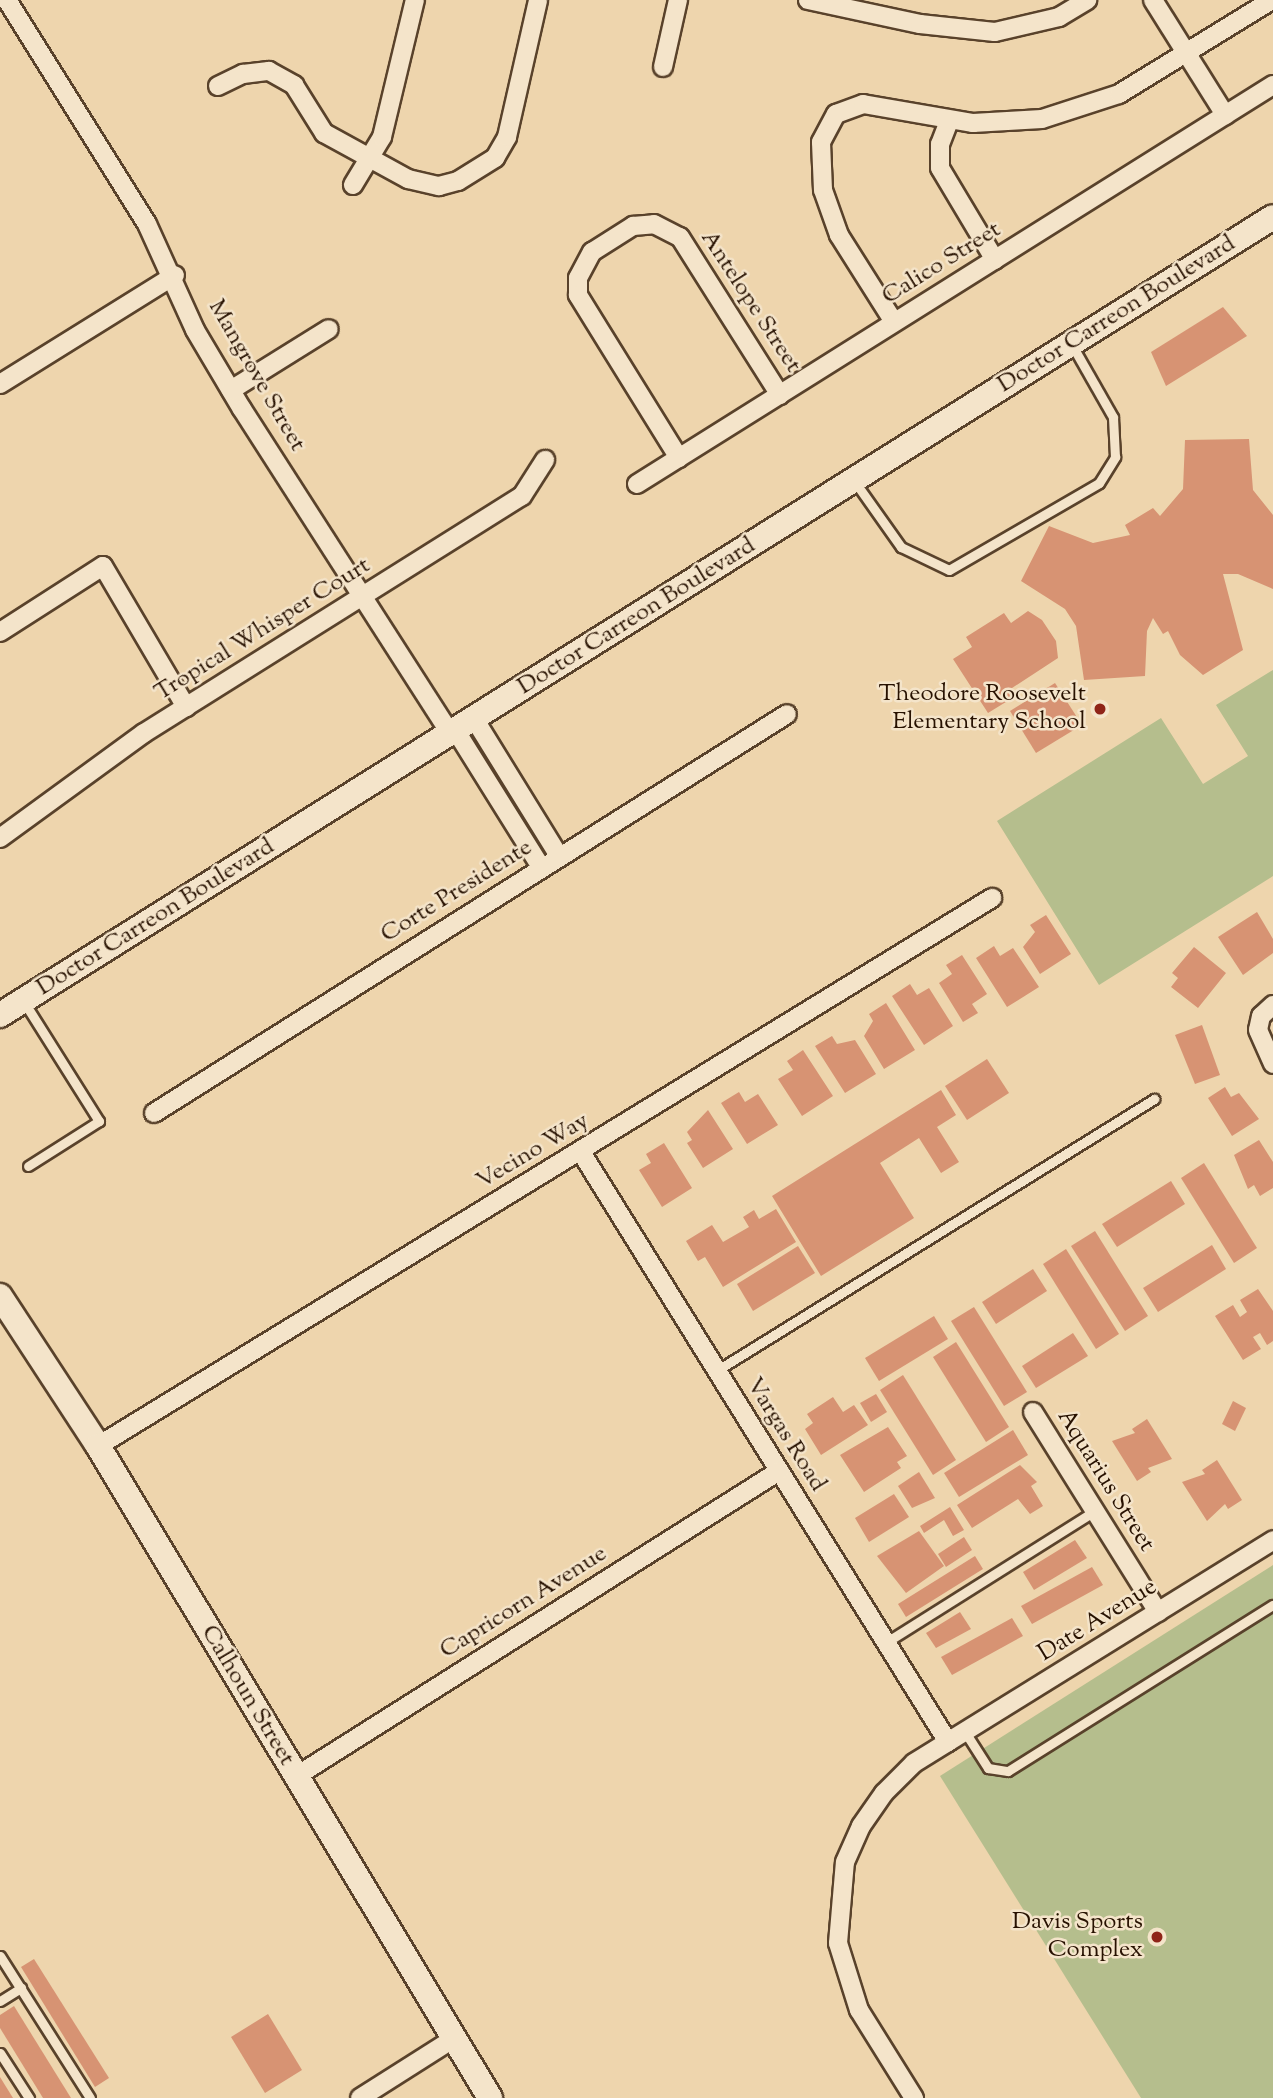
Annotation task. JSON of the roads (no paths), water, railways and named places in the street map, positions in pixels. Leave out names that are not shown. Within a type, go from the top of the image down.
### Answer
[{"type":"main road","name":"Doctor Carreon Boulevard","points":[[0,1015],[1273,217]]},
{"type":"main road","name":"Calhoun Street","points":[[0,1296],[98,1447],[490,2098]]},
{"type":"street","name":"Mangrove Street","points":[[7,0],[174,275],[195,330],[231,390],[363,596],[461,728]]},
{"type":"street","points":[[353,185],[372,161],[415,0]]},
{"type":"street","points":[[218,86],[243,74],[270,71],[294,85],[324,133],[408,179],[439,186],[477,172],[495,158],[506,137],[538,0]]},
{"type":"street","points":[[663,67],[678,0]]},
{"type":"street","points":[[808,0],[920,24],[995,32],[1059,17],[1087,0]]},
{"type":"street","points":[[1153,0],[1225,115]]},
{"type":"street","points":[[894,323],[830,214],[821,142],[826,124],[849,105],[949,121],[998,125],[1082,108],[1119,94],[1272,0]]},
{"type":"street","name":"Calico Street","points":[[637,484],[1273,85]]},
{"type":"street","points":[[949,121],[940,145],[940,168],[995,260]]},
{"type":"street","name":"Antelope Street","points":[[679,458],[578,295],[583,264],[603,246],[634,226],[654,223],[680,237],[780,395]]},
{"type":"street","points":[[0,384],[174,275]]},
{"type":"street","points":[[231,390],[329,329]]},
{"type":"street","name":"Tropical Whisper Court","points":[[0,838],[186,707],[522,496],[545,460]]},
{"type":"street","points":[[0,632],[103,566],[186,707]]},
{"type":"street","name":"Corte Presidente","points":[[154,1113],[787,714]]},
{"type":"street","points":[[461,728],[559,856]]},
{"type":"street","points":[[461,728],[541,867]]},
{"type":"street","name":"Vecino Way","points":[[98,1447],[992,898]]},
{"type":"street","points":[[1273,1005],[1259,1020],[1259,1039],[1273,1064]]},
{"type":"street","name":"Vargas Road","points":[[581,1152],[948,1742]]},
{"type":"street","name":"Aquarius Street","points":[[1033,1412],[1158,1612]]},
{"type":"street","name":"Capricorn Avenue","points":[[295,1777],[779,1471]]},
{"type":"street","name":"Date Avenue","points":[[914,2098],[845,1978],[838,1942],[838,1893],[848,1851],[884,1793],[948,1742],[1273,1540]]},
{"type":"street","points":[[360,2098],[453,2039]]},
{"type":"lane","points":[[854,481],[901,547],[949,570],[1099,483],[1115,457],[1113,417],[1071,344]]},
{"type":"lane","points":[[23,1001],[99,1121],[28,1166]]},
{"type":"lane","points":[[716,1371],[1154,1099]]},
{"type":"lane","points":[[885,1643],[1096,1510]]},
{"type":"lane","points":[[965,1732],[988,1768],[1008,1771],[1273,1605]]},
{"type":"lane","points":[[0,1956],[90,2098]]},
{"type":"lane","points":[[0,2001],[21,1989]]},
{"type":"lane","points":[[0,2053],[29,2098]]},
{"type":"place","name":"Theodore Roosevelt Elementary School","points":[[1100,709]]},
{"type":"place","name":"Davis Sports Complex","points":[[1157,1937]]}]
